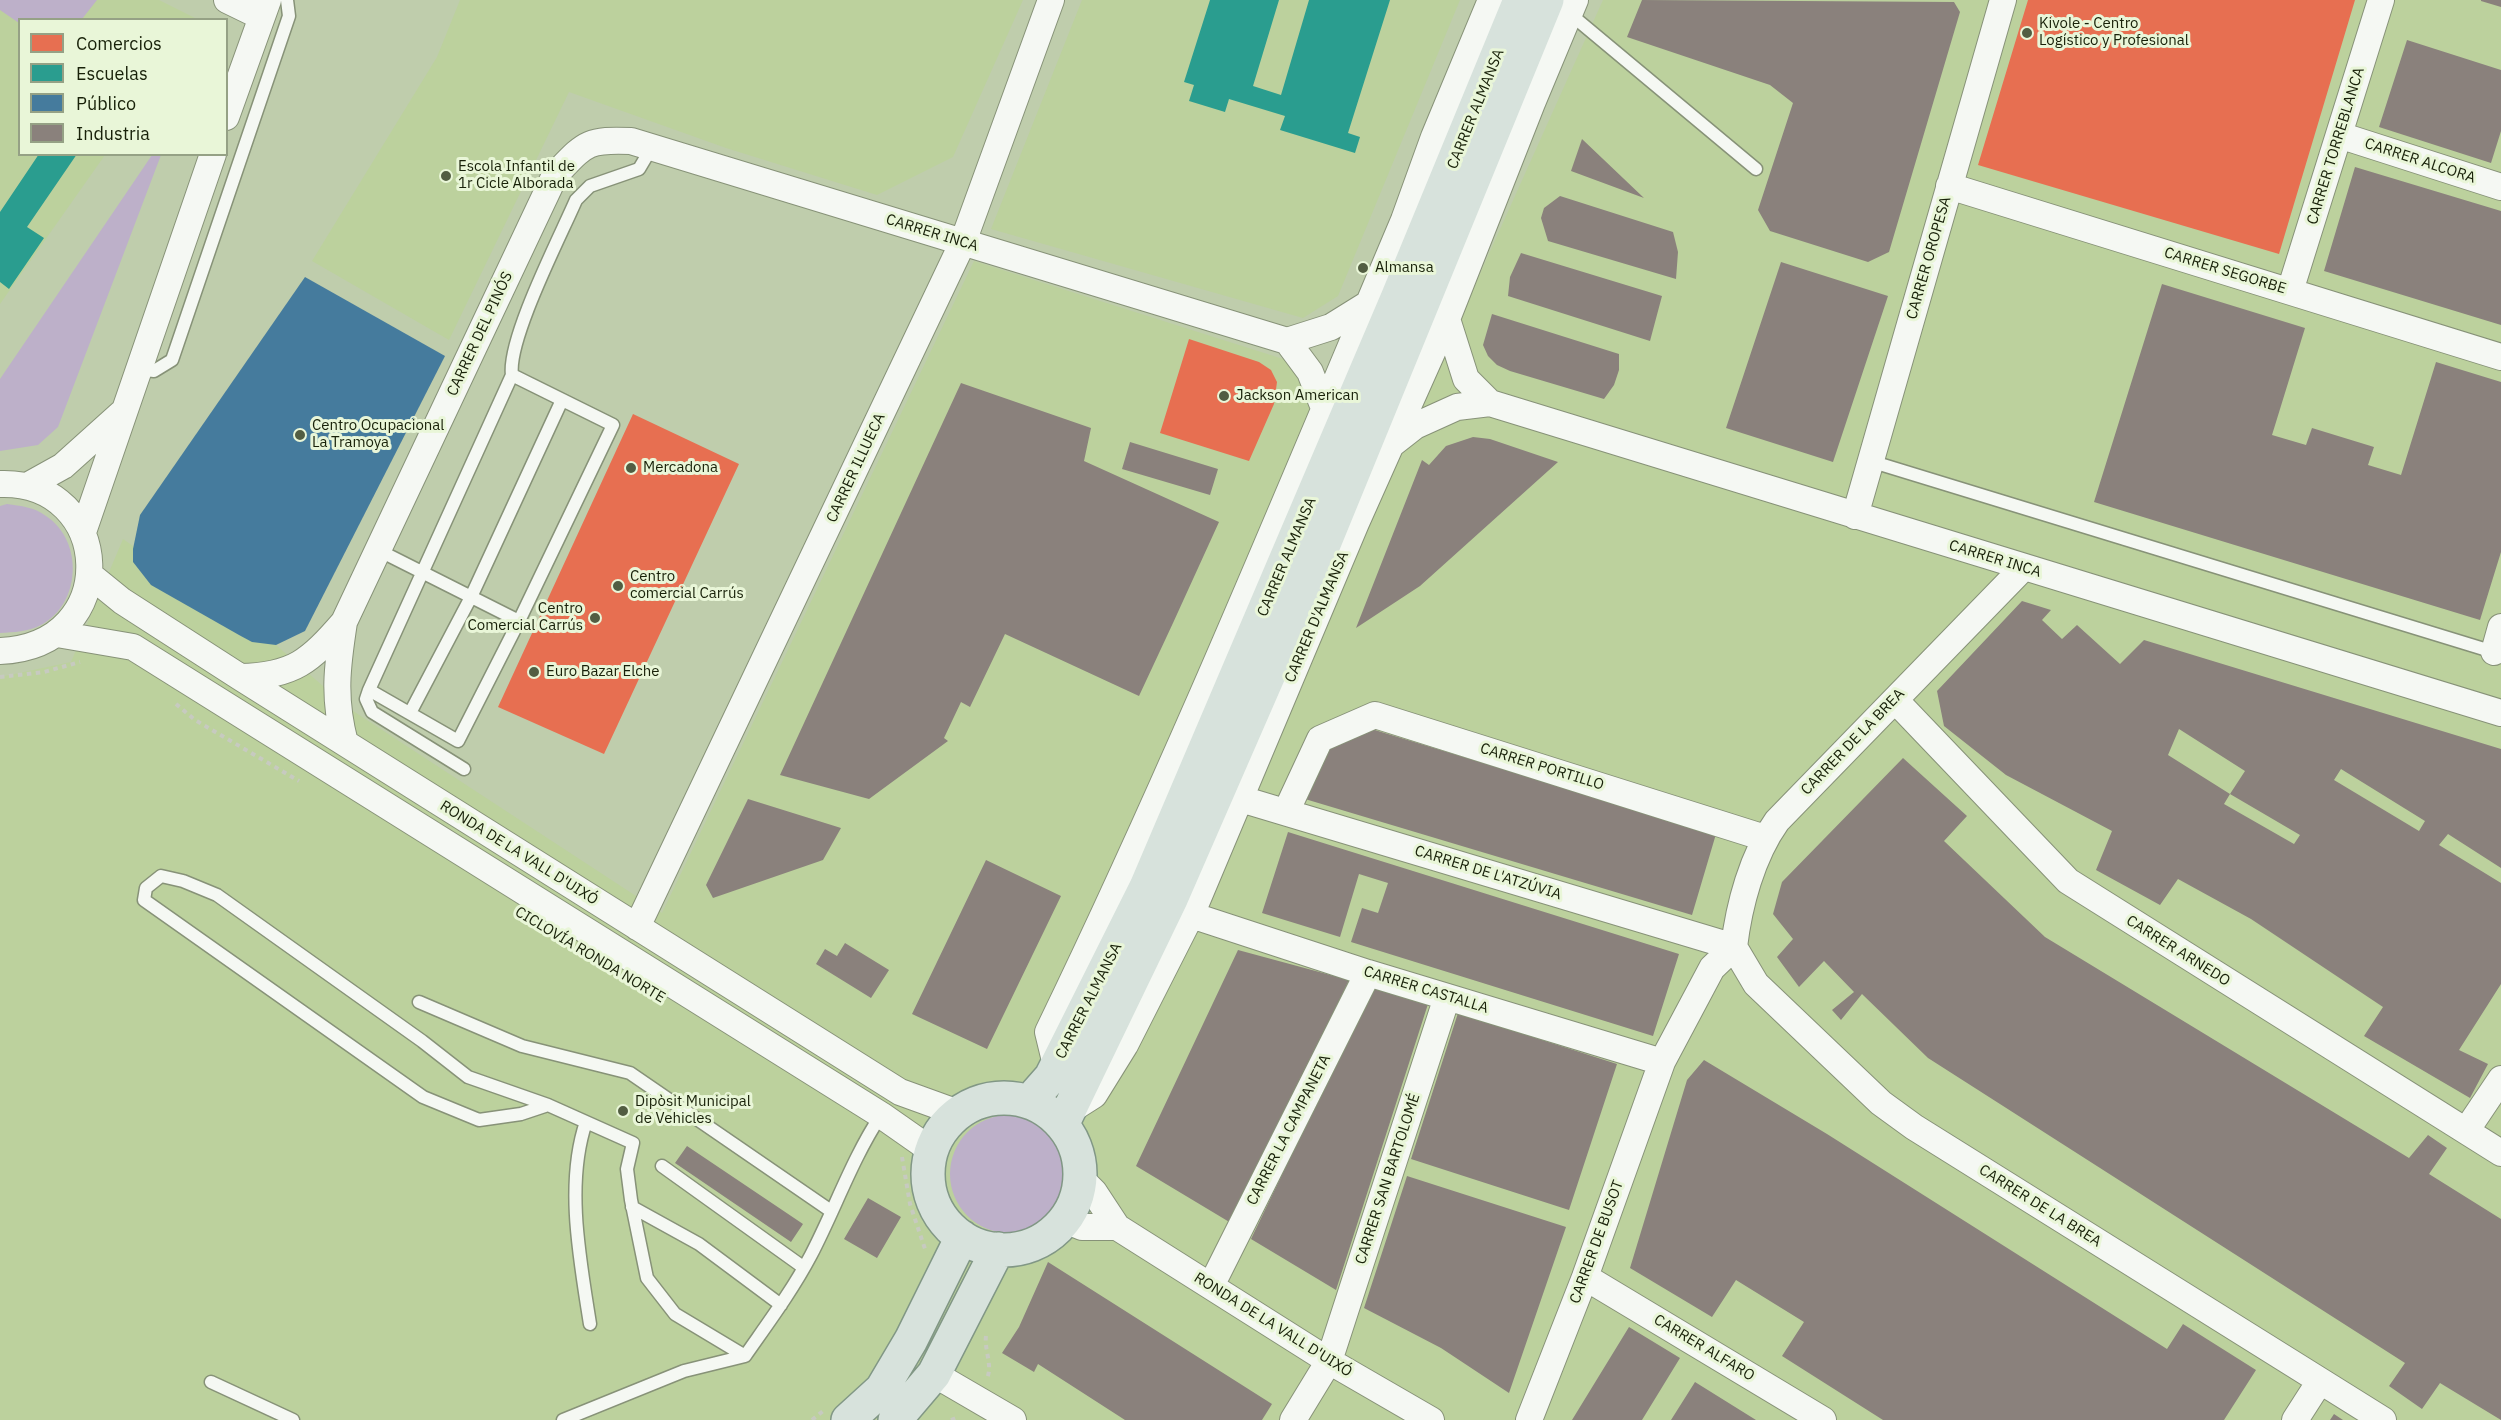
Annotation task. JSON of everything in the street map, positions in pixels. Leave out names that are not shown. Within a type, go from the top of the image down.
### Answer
[{"type":"main road","name":"CARRER ALMANSA","points":[[1029,1102],[1051,1077],[1146,887],[1484,92],[1520,0]]},
{"type":"main road","name":"CARRER D'ALMANSA","points":[[1066,1118],[1172,897],[1290,626],[1489,141],[1564,4]]},
{"type":"main road","points":[[995,1098],[1029,1102],[1066,1118],[1079,1161],[1080,1178],[1065,1220],[1050,1234],[1028,1245],[999,1250],[962,1237],[944,1220],[934,1205],[928,1185],[931,1150],[938,1136],[958,1113],[972,1104],[995,1098]]},
{"type":"main road","points":[[838,1413],[882,1389],[911,1340],[962,1237]]},
{"type":"main road","points":[[895,1420],[934,1374],[999,1250]]},
{"type":"street","points":[[227,0],[265,8],[228,111]]},
{"type":"street","name":"CARRER ILLUECA","points":[[637,927],[963,243],[1051,0]]},
{"type":"street","points":[[1056,1065],[1048,1032],[1107,909],[1188,728],[1404,220],[1434,137],[1491,0]]},
{"type":"street","name":"CARRER OROPESA","points":[[1855,516],[2003,0]]},
{"type":"street","name":"CARRER TORREBLANCA","points":[[2290,291],[2381,0]]},
{"type":"street","name":"CARRER D'ALMANSA","points":[[1066,1118],[1094,1095],[1125,1045],[1191,915],[1391,444],[1447,319],[1532,103],[1564,4]]},
{"type":"street","points":[[1434,137],[1484,92]]},
{"type":"street","name":"CARRER D'ALMANSA","points":[[1489,141],[1532,103]]},
{"type":"street","name":"CARRER ALCORA","points":[[2339,135],[2501,187]]},
{"type":"street","name":"CARRER INCA","points":[[579,151],[598,139],[631,141],[1287,341]]},
{"type":"street","name":"CARRER DEL PINÓS","points":[[240,677],[259,677],[297,668],[320,650],[344,622],[555,175],[579,151]]},
{"type":"street","points":[[83,532],[212,156]]},
{"type":"street","name":"CARRER SEGORBE","points":[[1949,186],[2501,357]]},
{"type":"street","points":[[1324,408],[1310,372],[1287,341],[1331,327],[1368,304]]},
{"type":"street","points":[[1447,319],[1466,379],[1490,403]]},
{"type":"street","points":[[1391,444],[1415,426],[1457,406],[1490,403]]},
{"type":"street","name":"CARRER INCA","points":[[1490,403],[2501,713]]},
{"type":"street","points":[[27,486],[63,466],[124,411]]},
{"type":"street","points":[[0,484],[27,486],[50,496],[69,511],[83,532],[89,553],[90,575],[84,598],[73,618],[57,634],[39,644],[20,650],[0,651]]},
{"type":"street","name":"CARRER DE LA BREA","points":[[2024,567],[1791,805],[1765,838],[1746,891],[1734,947],[1756,984],[1881,1103],[1914,1127],[2383,1420]]},
{"type":"street","name":"RONDA DE LA VALL D'UIXÓ","points":[[90,575],[122,601],[240,677],[900,1092],[958,1113]]},
{"type":"street","name":"CARRER DEL PINÓS","points":[[344,622],[335,675],[337,712],[345,743]]},
{"type":"street","points":[[2497,653],[2501,627]]},
{"type":"street","name":"RONDA DE LA VALL D'UIXÓ","points":[[57,634],[133,647],[875,1123],[931,1150]]},
{"type":"street","name":"CARRER ARNEDO","points":[[1895,700],[2068,881],[2501,1153]]},
{"type":"street","name":"CARRER PORTILLO","points":[[1286,812],[1320,739],[1376,715],[1765,838]]},
{"type":"street","name":"CARRER DE L'ATZÚVIA","points":[[1241,799],[1734,947]]},
{"type":"street","name":"CARRER CASTALLA","points":[[1191,915],[1368,974],[1662,1062]]},
{"type":"street","points":[[1662,1062],[1712,968],[1734,947]]},
{"type":"street","name":"CARRER LA CAMPANETA","points":[[1210,1286],[1368,974]]},
{"type":"street","name":"CARRER SAN BARTOLOMÉ","points":[[1293,1420],[1329,1361],[1447,996]]},
{"type":"street","name":"CARRER DE BUSOT","points":[[1529,1420],[1585,1277],[1662,1062]]},
{"type":"street","points":[[2466,1131],[2501,1079]]},
{"type":"street","name":"RONDA DE LA VALL D'UIXÓ","points":[[1080,1178],[1094,1192],[1117,1227],[1329,1361],[1431,1420]]},
{"type":"street","points":[[1065,1220],[1082,1227],[1117,1227]]},
{"type":"street","name":"CARRER ALFARO","points":[[1585,1277],[1823,1420]]},
{"type":"street","points":[[934,1374],[1013,1420]]},
{"type":"street","points":[[2295,1420],[2320,1381]]},
{"type":"lane","points":[[139,369],[154,371],[172,360],[289,16],[287,0]]},
{"type":"lane","points":[[1564,4],[1756,169]]},
{"type":"lane","points":[[464,769],[372,712],[366,699],[513,375],[510,363],[519,332],[576,200],[590,186],[639,169],[652,147]]},
{"type":"lane","points":[[369,690],[458,741],[519,621],[613,425],[513,375]]},
{"type":"lane","points":[[410,713],[471,597],[562,400]]},
{"type":"lane","points":[[1870,461],[2497,653]]},
{"type":"lane","points":[[378,550],[519,621]]},
{"type":"lane","points":[[548,1105],[521,1114],[479,1120],[423,1097],[144,900],[146,888],[161,876],[183,881],[218,895],[422,1041],[468,1077],[548,1105],[633,1143],[627,1168],[632,1207],[647,1278],[675,1314],[745,1356]]},
{"type":"lane","points":[[418,1002],[522,1046],[630,1073],[831,1210]]},
{"type":"lane","points":[[586,1122],[577,1156],[575,1204],[580,1265],[590,1324]]},
{"type":"lane","points":[[562,1420],[684,1371],[745,1356],[781,1305],[804,1267],[875,1123]]},
{"type":"lane","points":[[662,1166],[804,1267]]},
{"type":"lane","points":[[632,1207],[699,1244],[781,1305]]},
{"type":"lane","points":[[211,1382],[293,1420]]},
{"type":"path","points":[[0,677],[44,672],[85,661]]},
{"type":"path","points":[[167,697],[195,720],[308,787]]},
{"type":"path","points":[[875,1123],[901,1152],[910,1204],[926,1254]]},
{"type":"path","points":[[951,1420],[965,1415],[990,1373],[984,1344],[987,1326]]},
{"type":"path","points":[[812,1420],[838,1413]]},
{"type":"shaded area","points":[[0,0],[159,0],[195,18],[18,18],[18,156],[104,156],[0,304]]},
{"type":"shaded area","points":[[0,0],[97,0],[83,18],[18,18],[18,22],[0,10]]},
{"type":"shaded area","points":[[460,0],[1023,0],[953,157],[877,195],[726,148],[569,92],[449,340],[312,261],[437,57]]},
{"type":"shaded area","points":[[1082,0],[1460,0],[1338,296],[1303,318],[991,229]]},
{"type":"shaded area","points":[[1603,0],[2501,0],[2501,1420],[0,1420],[0,677],[71,662],[123,539],[276,645],[347,707],[662,913],[974,261],[1422,403]]},
{"type":"shaded area","points":[[151,156],[161,156],[58,427],[38,445],[0,451],[0,379]]},
{"type":"shaded area","points":[[7,504],[37,511],[58,527],[67,541],[72,556],[73,572],[64,603],[54,615],[31,629],[0,633],[0,506]]},
{"type":"shaded area","points":[[1009,1115],[1032,1119],[1051,1132],[1064,1151],[1068,1174],[1064,1197],[1051,1216],[1032,1229],[1009,1233],[986,1229],[967,1216],[954,1197],[950,1174],[954,1151],[967,1132],[986,1119]]},
{"type":"building: Comercios","points":[[2028,0],[2355,0],[2279,254],[1978,165]]},
{"type":"building: Comercios","name":"Jackson American","points":[[1189,339],[1259,362],[1271,370],[1277,382],[1274,404],[1249,461],[1160,433]]},
{"type":"building: Comercios","name":"Centro comercial Carrús","points":[[633,414],[739,464],[604,754],[498,707]]},
{"type":"building: Escuelas","points":[[1210,0],[1279,0],[1253,86],[1281,95],[1309,0],[1390,0],[1348,133],[1360,137],[1355,153],[1280,130],[1285,116],[1229,99],[1225,112],[1189,101],[1194,85],[1184,82]]},
{"type":"building: Escuelas","points":[[38,156],[76,156],[27,227],[44,238],[9,289],[0,282],[0,212]]},
{"type":"building: Público","name":"Centro Ocupacional La Tramoya","points":[[305,277],[445,356],[305,631],[276,645],[252,642],[151,585],[133,562],[133,549],[140,515]]},
{"type":"building: Industria","points":[[1642,0],[1954,2],[1960,12],[1889,252],[1868,262],[1770,231],[1758,210],[1793,103],[1770,85],[1627,37]]},
{"type":"building: Industria","points":[[2501,0],[2501,7],[2481,1]]},
{"type":"building: Industria","points":[[2407,40],[2501,70],[2501,131],[2491,163],[2379,127]]},
{"type":"building: Industria","points":[[1582,139],[1644,198],[1571,171]]},
{"type":"building: Industria","points":[[2355,167],[2501,211],[2501,325],[2324,271]]},
{"type":"building: Industria","points":[[1560,196],[1673,232],[1678,252],[1676,279],[1548,241],[1541,218],[1544,208]]},
{"type":"building: Industria","points":[[1521,253],[1662,296],[1650,341],[1508,296],[1510,277]]},
{"type":"building: Industria","points":[[1781,262],[1888,296],[1833,462],[1726,428]]},
{"type":"building: Industria","points":[[2162,284],[2305,328],[2272,435],[2306,445],[2312,428],[2374,447],[2368,465],[2401,475],[2436,362],[2501,382],[2501,552],[2480,620],[2094,502]]},
{"type":"building: Industria","points":[[1492,314],[1619,354],[1619,370],[1614,385],[1604,399],[1497,365],[1488,356],[1483,345]]},
{"type":"building: Industria","points":[[961,383],[1091,428],[1084,461],[1219,522],[1173,623],[1139,696],[1005,634],[970,707],[961,702],[944,738],[948,741],[869,799],[780,775]]},
{"type":"building: Industria","points":[[1473,437],[1490,439],[1558,462],[1420,586],[1356,628],[1422,460],[1429,465],[1446,446]]},
{"type":"building: Industria","points":[[1130,442],[1218,469],[1210,495],[1122,469]]},
{"type":"building: Industria","points":[[2022,601],[2051,610],[2042,620],[2062,639],[2077,625],[2120,664],[2144,640],[2501,749],[2501,868],[2448,834],[2439,845],[2501,883],[2501,984],[2459,1050],[2488,1064],[2470,1098],[2364,1036],[2383,1007],[2251,919],[2178,879],[2160,905],[2096,870],[2112,831],[2006,775],[1944,726],[1937,691]],"holes":[[[2179,729],[2245,771],[2230,794],[2168,755]],[[2341,769],[2425,821],[2419,831],[2334,780]],[[2230,794],[2300,835],[2294,844],[2224,804]]]},
{"type":"building: Industria","points":[[1365,727],[1716,834],[1692,915],[1305,799],[1329,747]]},
{"type":"building: Industria","points":[[1903,758],[1967,816],[1944,841],[2045,937],[2409,1158],[2428,1135],[2447,1148],[2429,1174],[2501,1219],[2501,1420],[2440,1383],[2422,1409],[2389,1386],[2405,1363],[1928,1058],[1862,994],[1841,1020],[1832,1010],[1854,992],[1824,961],[1799,987],[1777,957],[1793,939],[1773,914],[1782,882]]},
{"type":"building: Industria","points":[[748,799],[841,828],[823,860],[713,898],[706,885]]},
{"type":"building: Industria","points":[[1288,832],[1679,954],[1653,1036],[1351,942],[1362,908],[1378,913],[1388,883],[1359,874],[1340,937],[1262,913]]},
{"type":"building: Industria","points":[[986,860],[1061,896],[987,1049],[912,1014]]},
{"type":"building: Industria","points":[[845,943],[889,970],[871,998],[816,964],[825,949],[837,956]]},
{"type":"building: Industria","points":[[1238,950],[1349,980],[1231,1223],[1136,1166]]},
{"type":"building: Industria","points":[[1372,988],[1428,1004],[1336,1290],[1251,1239]]},
{"type":"building: Industria","points":[[1458,1013],[1617,1064],[1569,1210],[1411,1159]]},
{"type":"building: Industria","points":[[1704,1060],[1827,1134],[2167,1349],[2183,1324],[2256,1370],[2224,1420],[1883,1420],[1782,1356],[1804,1322],[1736,1280],[1712,1317],[1630,1268],[1687,1080]]},
{"type":"building: Industria","points":[[687,1146],[803,1224],[791,1242],[675,1163]]},
{"type":"building: Industria","points":[[1407,1176],[1566,1227],[1509,1393],[1441,1348],[1364,1308]]},
{"type":"building: Industria","points":[[868,1198],[901,1217],[877,1258],[844,1239]]},
{"type":"building: Industria","points":[[1048,1262],[1272,1404],[1262,1420],[1125,1420],[1038,1364],[1034,1372],[1002,1353],[1019,1327]]},
{"type":"building: Industria","points":[[1629,1327],[1680,1358],[1642,1420],[1572,1420]]},
{"type":"building: Industria","points":[[1695,1382],[1756,1420],[1671,1420]]},
{"type":"building: Industria","points":[[2334,1414],[2343,1420],[2330,1420]]},
{"type":"place","name":"Kivole - Centro Logístico y Profesional","points":[[2027,33]]},
{"type":"place","name":"Escola Infantil de 1r Cicle Alborada","points":[[446,176]]},
{"type":"place","name":"Almansa","points":[[1363,268]]},
{"type":"place","name":"Jackson American","points":[[1224,396]]},
{"type":"place","name":"Centro Ocupacional La Tramoya","points":[[300,435]]},
{"type":"place","name":"Mercadona","points":[[631,468]]},
{"type":"place","name":"Centro comercial Carrús","points":[[618,586]]},
{"type":"place","name":"Centro Comercial Carrús","points":[[595,618]]},
{"type":"place","name":"Euro Bazar Elche","points":[[534,672]]},
{"type":"place","name":"Dipòsit Municipal de Vehicles","points":[[623,1111]]}]
